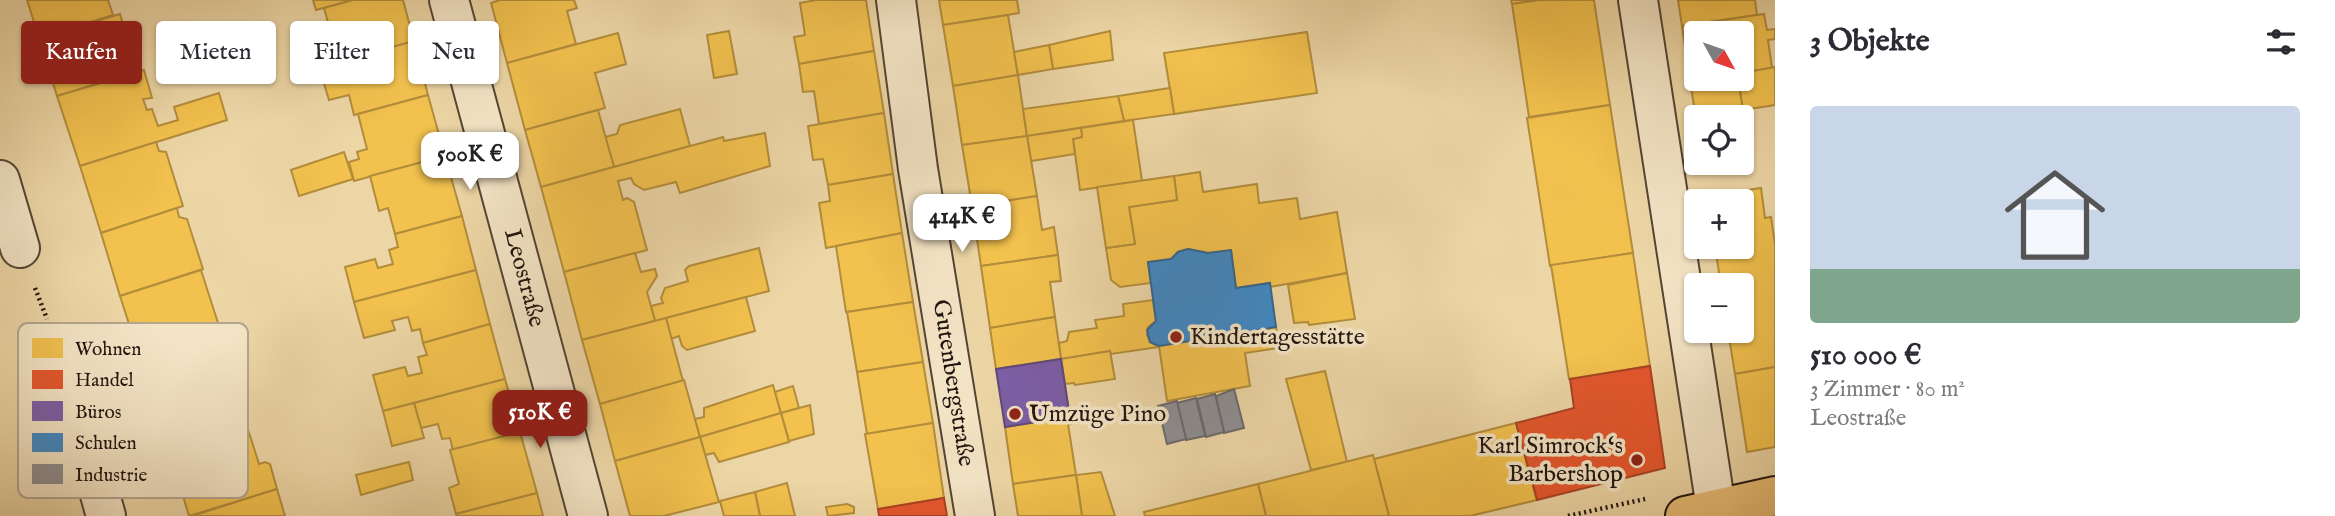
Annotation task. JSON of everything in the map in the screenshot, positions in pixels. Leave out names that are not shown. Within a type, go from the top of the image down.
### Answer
[{"type":"main road","points":[[1701,512],[1775,496]]},
{"type":"street","name":"Leostraße","points":[[449,0],[588,516]]},
{"type":"street","name":"Gutenbergstraße","points":[[896,0],[918,169],[975,516]]},
{"type":"street","points":[[1638,0],[1701,512]]},
{"type":"street","points":[[0,180],[20,247]]},
{"type":"street","points":[[101,498],[106,516]]},
{"type":"path","points":[[20,247],[48,323]]},
{"type":"building: Wohnen","points":[[27,0],[108,0],[113,15],[94,21],[34,21]]},
{"type":"building: Wohnen","points":[[313,0],[353,0],[316,10]]},
{"type":"building: Wohnen","points":[[353,0],[403,0],[409,21],[408,43],[394,47],[394,21],[328,21],[324,8]]},
{"type":"building: Wohnen","points":[[500,0],[574,0],[577,8],[567,11],[576,44],[507,63],[499,33],[499,21],[496,21],[491,3]]},
{"type":"building: Wohnen","points":[[816,0],[866,0],[874,51],[799,64],[794,37],[805,35],[800,3]]},
{"type":"building: Wohnen","points":[[939,0],[1017,0],[1019,13],[943,25]]},
{"type":"building: Wohnen","points":[[1511,0],[1539,0],[1512,4]]},
{"type":"building: Wohnen","points":[[1539,0],[1594,0],[1610,105],[1529,117],[1512,4]]},
{"type":"building: Wohnen","points":[[1678,0],[1755,0],[1757,15],[1716,21],[1684,21],[1682,26]]},
{"type":"building: Wohnen","points":[[120,14],[122,21],[96,21]]},
{"type":"building: Wohnen","points":[[1764,14],[1767,30],[1775,29],[1775,39],[1768,40],[1772,68],[1754,71],[1754,21],[1716,21]]},
{"type":"building: Wohnen","points":[[1008,15],[1018,75],[953,86],[943,25]]},
{"type":"building: Wohnen","points":[[729,31],[737,74],[714,78],[707,35]]},
{"type":"building: Wohnen","points":[[1110,31],[1113,60],[1053,69],[1049,45]]},
{"type":"building: Wohnen","points":[[1307,32],[1317,93],[1174,114],[1164,53]]},
{"type":"building: Wohnen","points":[[618,33],[626,64],[595,73],[605,108],[525,130],[507,63]]},
{"type":"building: Wohnen","points":[[408,43],[408,84],[425,84],[428,95],[354,115],[349,95],[329,100],[324,84],[394,84],[394,46]]},
{"type":"building: Wohnen","points":[[1049,45],[1053,69],[1018,75],[1014,52]]},
{"type":"building: Wohnen","points":[[874,51],[884,113],[819,124],[814,91],[803,92],[799,64]]},
{"type":"building: Wohnen","points":[[1775,67],[1775,105],[1754,108],[1754,105],[1742,105],[1740,91],[1754,91],[1754,71]]},
{"type":"building: Wohnen","points":[[142,71],[152,98],[143,99],[147,110],[152,109],[158,126],[178,120],[174,107],[219,93],[227,120],[80,166],[57,96],[97,84],[142,84]]},
{"type":"building: Wohnen","points":[[1018,75],[1027,136],[962,145],[953,86]]},
{"type":"building: Wohnen","points":[[53,84],[97,84],[57,96]]},
{"type":"building: Wohnen","points":[[1170,88],[1174,114],[1124,121],[1118,96]]},
{"type":"building: Wohnen","points":[[1692,91],[1740,91],[1742,105],[1694,105]]},
{"type":"building: Wohnen","points":[[428,95],[445,156],[354,181],[349,162],[359,159],[357,152],[367,149],[358,114]]},
{"type":"building: Wohnen","points":[[1118,96],[1124,121],[1027,136],[1023,109]]},
{"type":"building: Wohnen","points":[[1610,105],[1633,253],[1550,266],[1527,118]]},
{"type":"building: Wohnen","points":[[680,109],[690,146],[614,167],[605,137],[617,134],[620,125]]},
{"type":"building: Wohnen","points":[[598,110],[614,167],[541,187],[525,130]]},
{"type":"building: Wohnen","points":[[884,113],[893,174],[828,185],[823,159],[813,160],[808,126]]},
{"type":"building: Wohnen","points":[[1133,120],[1142,181],[1080,190],[1073,139],[1082,137],[1081,128]]},
{"type":"building: Wohnen","points":[[1081,128],[1082,137],[1073,139],[1075,154],[1031,161],[1027,136]]},
{"type":"building: Wohnen","points":[[765,133],[770,166],[680,193],[676,182],[644,190],[634,184],[631,178],[618,181],[623,200],[627,198],[634,202],[647,250],[564,272],[541,187],[723,137],[724,141]]},
{"type":"building: Wohnen","points":[[1027,136],[1037,196],[972,206],[962,145]]},
{"type":"building: Wohnen","points":[[156,142],[159,151],[166,152],[183,206],[101,233],[80,166]]},
{"type":"building: Wohnen","points":[[344,152],[353,179],[299,196],[291,170]]},
{"type":"building: Wohnen","points":[[445,156],[462,216],[395,234],[388,208],[379,211],[370,176]]},
{"type":"building: Wohnen","points":[[1200,172],[1203,192],[1257,184],[1259,203],[1297,198],[1300,219],[1337,212],[1347,273],[1270,287],[1270,283],[1236,288],[1231,250],[1208,253],[1188,249],[1178,252],[1171,259],[1148,262],[1151,283],[1120,287],[1111,280],[1106,248],[1135,244],[1129,207],[1177,200],[1174,176]]},
{"type":"building: Wohnen","points":[[893,174],[902,233],[826,248],[819,203],[830,201],[828,185]]},
{"type":"building: Wohnen","points":[[1174,176],[1177,200],[1129,207],[1135,244],[1106,248],[1097,187]]},
{"type":"building: Wohnen","points":[[1761,188],[1765,218],[1771,217],[1775,244],[1775,367],[1735,374],[1730,343],[1754,343],[1754,273],[1719,273],[1717,259],[1754,259],[1754,189]]},
{"type":"building: Wohnen","points":[[1037,196],[1042,230],[1054,227],[1058,255],[981,266],[972,206]]},
{"type":"building: Wohnen","points":[[177,208],[179,217],[187,219],[203,269],[120,296],[101,233]]},
{"type":"building: Wohnen","points":[[462,216],[476,270],[354,302],[345,267],[375,259],[378,268],[393,264],[389,250],[398,247],[395,234]]},
{"type":"building: Wohnen","points":[[902,233],[913,302],[846,312],[836,246]]},
{"type":"building: Wohnen","points":[[759,248],[769,291],[655,321],[651,306],[663,303],[661,298],[665,288],[688,281],[685,270],[689,266]]},
{"type":"building: Wohnen","points":[[635,253],[641,272],[655,269],[657,276],[647,292],[655,321],[582,340],[564,272]]},
{"type":"building: Wohnen","points":[[1633,253],[1650,366],[1569,379],[1551,265]]},
{"type":"building: Wohnen","points":[[1058,255],[1061,281],[1050,282],[1055,317],[990,328],[981,266]]},
{"type":"building: Wohnen","points":[[201,270],[218,323],[129,323],[120,296]]},
{"type":"building: Wohnen","points":[[476,270],[490,324],[423,343],[420,329],[412,331],[408,317],[392,321],[395,330],[364,338],[354,302]]},
{"type":"building: Wohnen","points":[[1347,273],[1355,319],[1309,325],[1308,322],[1294,323],[1288,285]]},
{"type":"building: Wohnen","points":[[746,297],[755,331],[687,350],[682,346],[679,336],[671,339],[666,318]]},
{"type":"building: Wohnen","points":[[1153,300],[1156,321],[1148,327],[1147,335],[1150,342],[1159,347],[1061,359],[1059,343],[1067,341],[1069,332],[1097,328],[1095,320],[1124,316],[1123,304]]},
{"type":"building: Wohnen","points":[[913,302],[923,362],[857,372],[847,312]]},
{"type":"building: Wohnen","points":[[1055,317],[1061,359],[996,369],[990,328]]},
{"type":"building: Wohnen","points":[[666,318],[683,381],[600,404],[582,340]]},
{"type":"building: Wohnen","points":[[490,324],[505,379],[383,411],[373,375],[405,367],[408,376],[422,373],[418,357],[427,355],[423,343]]},
{"type":"building: Wohnen","points":[[1276,327],[1279,348],[1245,353],[1250,386],[1167,401],[1159,346]]},
{"type":"building: Wohnen","points":[[1110,351],[1115,379],[1065,384],[1061,359]]},
{"type":"building: Wohnen","points":[[923,362],[933,423],[867,434],[857,372]]},
{"type":"building: Wohnen","points":[[1775,367],[1775,447],[1747,452],[1735,374]]},
{"type":"building: Wohnen","points":[[1325,371],[1347,462],[1311,470],[1286,379]]},
{"type":"building: Wohnen","points":[[505,379],[520,432],[453,450],[450,438],[442,439],[438,424],[421,428],[414,403]]},
{"type":"building: Wohnen","points":[[684,380],[700,437],[615,461],[600,404]]},
{"type":"building: Wohnen","points":[[773,385],[781,413],[700,437],[695,419],[704,417],[704,408]]},
{"type":"building: Wohnen","points":[[793,386],[799,408],[781,413],[775,392]]},
{"type":"building: Wohnen","points":[[414,403],[424,438],[392,446],[383,411]]},
{"type":"building: Wohnen","points":[[810,405],[814,434],[789,441],[781,413]]},
{"type":"building: Wohnen","points":[[781,413],[789,442],[719,462],[714,453],[705,455],[700,437]]},
{"type":"building: Wohnen","points":[[1077,416],[1078,423],[1068,424],[1076,475],[1013,484],[1005,427]]},
{"type":"building: Wohnen","points":[[933,423],[944,498],[878,509],[865,434]]},
{"type":"building: Wohnen","points":[[1516,423],[1537,500],[1470,516],[1389,516],[1374,459]]},
{"type":"building: Wohnen","points":[[248,429],[259,464],[270,464],[277,489],[248,498]]},
{"type":"building: Wohnen","points":[[520,432],[537,493],[456,514],[449,488],[459,484],[450,450]]},
{"type":"building: Wohnen","points":[[700,437],[719,502],[664,516],[630,516],[615,461]]},
{"type":"building: Wohnen","points":[[1373,455],[1389,516],[1266,516],[1258,484]]},
{"type":"building: Wohnen","points":[[409,462],[413,480],[361,495],[356,475]]},
{"type":"building: Wohnen","points":[[1101,472],[1115,516],[1082,516],[1076,475]]},
{"type":"building: Wohnen","points":[[1076,475],[1082,516],[1018,516],[1013,484]]},
{"type":"building: Wohnen","points":[[787,483],[795,516],[760,516],[755,492]]},
{"type":"building: Wohnen","points":[[1258,484],[1266,516],[1145,516],[1144,512]]},
{"type":"building: Wohnen","points":[[277,489],[285,516],[192,516]]},
{"type":"building: Wohnen","points":[[755,492],[760,516],[724,516],[720,501]]},
{"type":"building: Wohnen","points":[[537,493],[543,516],[456,514]]},
{"type":"building: Wohnen","points":[[184,498],[248,498],[189,516]]},
{"type":"building: Wohnen","points":[[847,504],[854,507],[854,513],[828,516],[826,507]]},
{"type":"building: Handel","points":[[1650,366],[1665,468],[1537,500],[1516,423],[1574,408],[1570,379]]},
{"type":"building: Handel","points":[[944,498],[947,516],[879,516],[878,509]]},
{"type":"building: Büros","points":[[1061,359],[1070,417],[1005,427],[996,369]]},
{"type":"building: Schulen","points":[[1188,249],[1208,253],[1231,250],[1236,288],[1270,283],[1276,327],[1159,346],[1150,342],[1147,330],[1156,321],[1148,262],[1171,259],[1178,252]]},
{"type":"building: Industrie","points":[[1234,389],[1244,428],[1224,433],[1216,396]]},
{"type":"building: Industrie","points":[[1215,394],[1224,432],[1206,437],[1197,399]]},
{"type":"building: Industrie","points":[[1196,398],[1205,436],[1186,440],[1177,403]]},
{"type":"building: Industrie","points":[[1177,401],[1186,439],[1167,444],[1158,406]]},
{"type":"place","name":"Kindertagesstätte","points":[[1176,337]]},
{"type":"place","name":"Umzüge Pino","points":[[1015,414]]},
{"type":"place","name":"Karl Simrock‘s Barbershop","points":[[1637,460]]}]
